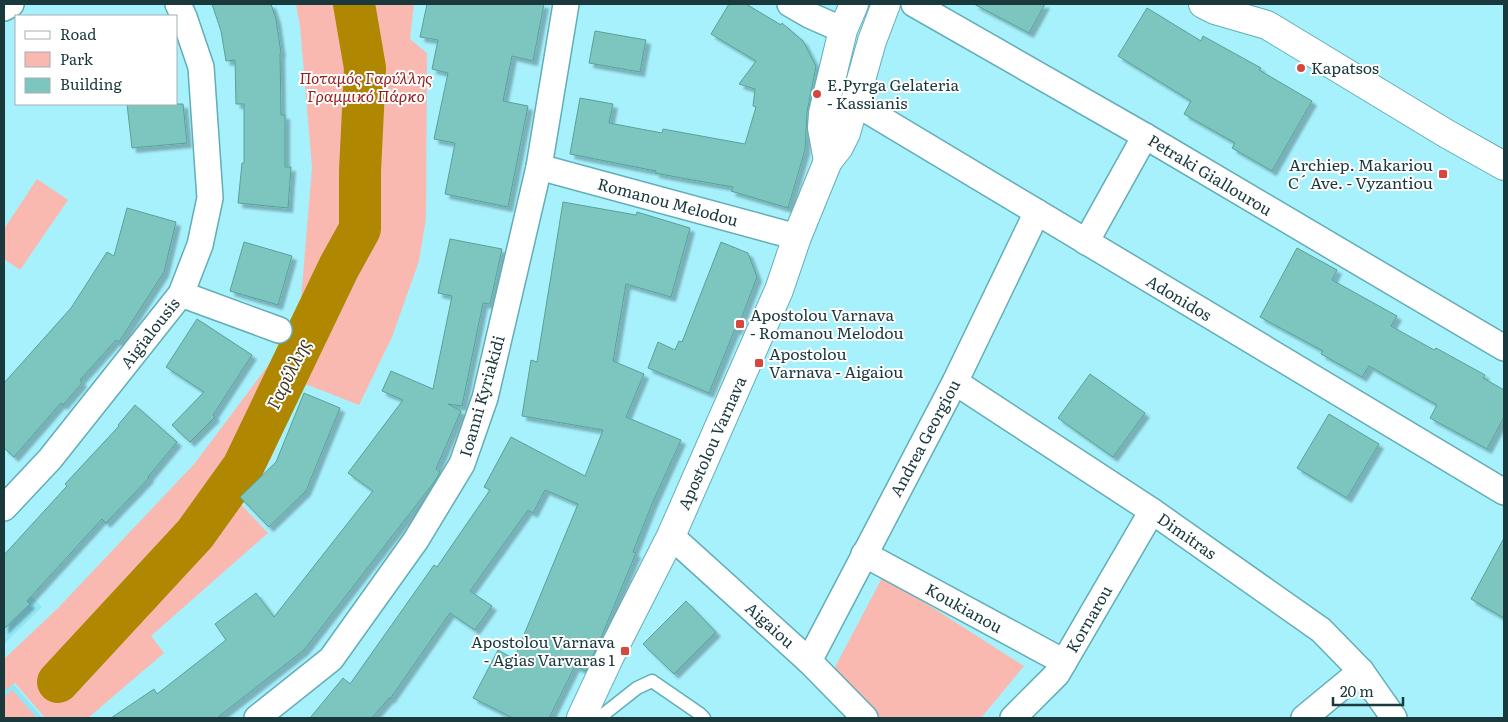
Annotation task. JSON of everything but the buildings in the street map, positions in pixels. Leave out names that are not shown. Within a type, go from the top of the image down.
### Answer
[{"type":"main road","points":[[828,160],[822,128],[823,113],[843,30],[854,4]]},
{"type":"main road","name":"Apostolou Varnava","points":[[587,717],[609,658],[671,536],[779,290],[797,237],[828,160],[839,147],[846,133],[872,41],[886,4]]},
{"type":"main road","points":[[1203,4],[1215,10],[1268,25],[1504,166]]},
{"type":"main road","points":[[1251,4],[1268,25]]},
{"type":"street","points":[[4,8],[11,4]]},
{"type":"street","name":"Aigialousis","points":[[4,508],[50,459],[181,294],[200,246],[210,198],[201,66],[178,4]]},
{"type":"street","name":"Ioanni Kyriakidi","points":[[257,718],[331,659],[416,540],[462,464],[485,398],[539,167],[566,4]]},
{"type":"street","points":[[790,4],[809,15],[843,30]]},
{"type":"street","name":"Petraki Giallourou","points":[[914,4],[1145,136],[1504,348]]},
{"type":"street","name":"Adonidos","points":[[855,103],[1504,492]]},
{"type":"street","points":[[1086,242],[1145,136]]},
{"type":"street","name":"Romanou Melodou","points":[[539,167],[797,237]]},
{"type":"street","name":"Andrea Georgiou","points":[[810,661],[955,382],[1037,212]]},
{"type":"street","points":[[181,294],[279,330]]},
{"type":"street","name":"Dimitras","points":[[955,382],[1152,511],[1321,630],[1360,671],[1394,718]]},
{"type":"street","name":"Kornarou","points":[[1013,718],[1057,674],[1152,511]]},
{"type":"street","name":"Aigaiou","points":[[671,536],[810,661],[865,718]]},
{"type":"street","name":"Koukianou","points":[[864,554],[1064,662]]},
{"type":"street","points":[[1304,718],[1360,671]]},
{"type":"lane","points":[[587,717],[652,680],[704,718]]},
{"type":"shaded area","points":[[4,567],[42,607],[4,644]]},
{"type":"shaded area","points":[[4,673],[43,718],[4,718]]},
{"type":"green space","name":"Ποταμός Γαρύλλης Γραμμικό Πάρκο","points":[[296,4],[414,4],[410,39],[427,53],[426,218],[419,261],[392,337],[359,405],[300,382],[271,459],[232,495],[268,533],[151,636],[164,653],[88,718],[45,718],[15,683],[4,691],[4,659],[58,608],[195,463],[299,324],[312,167],[300,26]]},
{"type":"green space","points":[[37,179],[68,200],[20,270],[4,259],[4,229]]},
{"type":"green space","points":[[883,576],[1024,666],[981,718],[876,718],[833,671]]},
{"type":"green space","points":[[12,690],[37,718],[4,718],[4,697]]},
{"type":"waterway","name":"Γαρύλλης","points":[[58,682],[195,534],[243,467],[339,267],[360,229],[360,171],[365,68],[354,4]]},
{"type":"place","name":"Kapatsos","points":[[1301,68]]},
{"type":"place","name":"E.Pyrga Gelateria - Kassianis","points":[[817,94]]},
{"type":"place","name":"Archiep. Makariou C´ Ave. - Vyzantiou","points":[[1443,174]]},
{"type":"place","name":"Apostolou Varnava - Romanou Melodou","points":[[740,324]]},
{"type":"place","name":"Apostolou Varnava - Aigaiou","points":[[759,363]]},
{"type":"place","name":"Apostolou Varnava - Agias Varvaras 1","points":[[625,651]]}]
